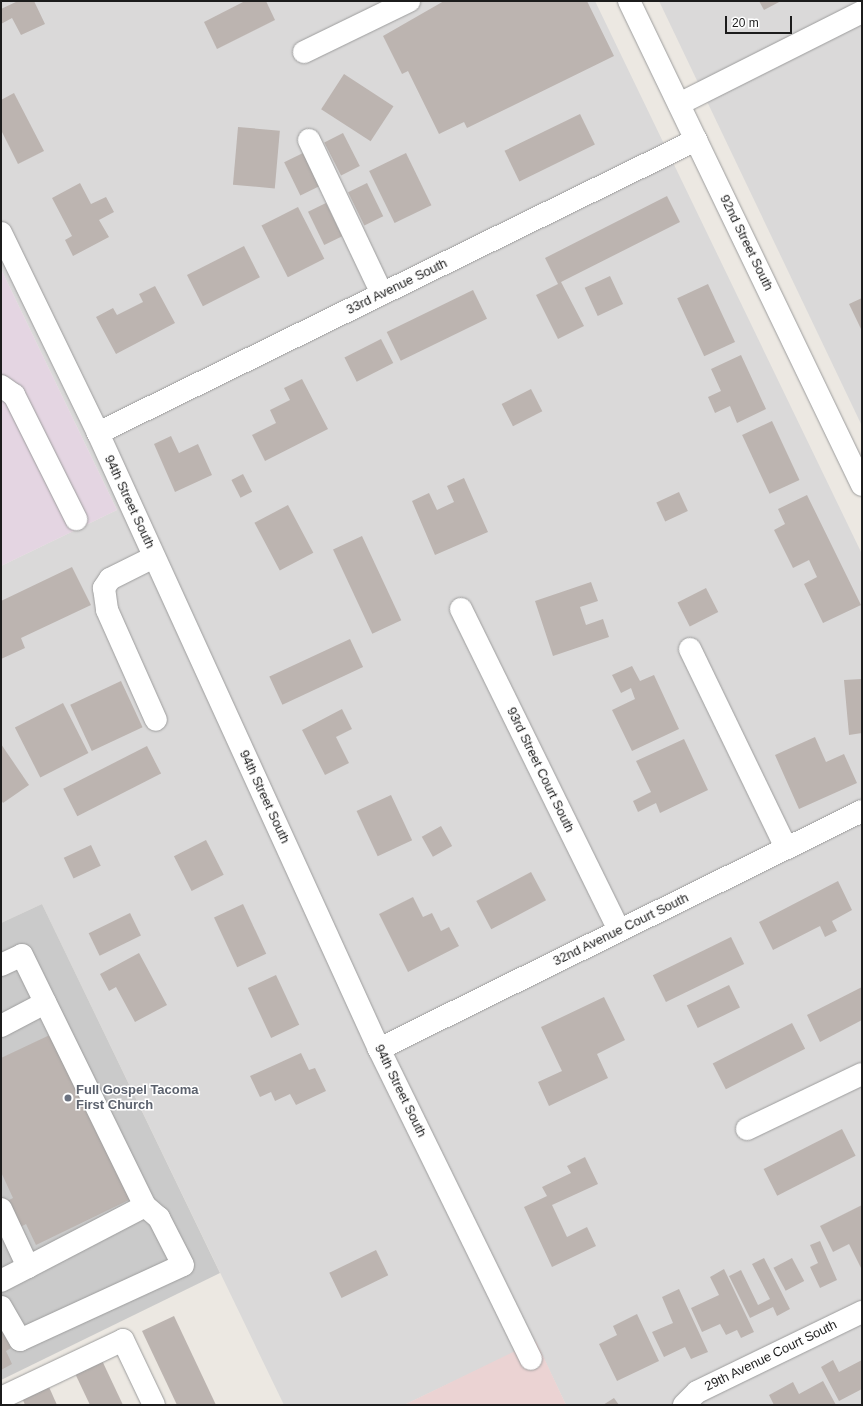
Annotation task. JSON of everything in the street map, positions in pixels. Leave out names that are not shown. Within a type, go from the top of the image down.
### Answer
[{"type":"street","points":[[304,52],[409,1]]},
{"type":"street","name":"92nd Street South","points":[[629,1],[862,485]]},
{"type":"street","points":[[679,104],[862,12]]},
{"type":"street","points":[[308,140],[382,294]]},
{"type":"street","name":"33rd Avenue South","points":[[98,433],[696,140]]},
{"type":"street","name":"94th Street South","points":[[1,233],[98,433],[379,1049],[530,1359]]},
{"type":"street","points":[[1,386],[14,395],[76,519]]},
{"type":"street","points":[[154,557],[110,579],[104,588],[107,610],[156,720]]},
{"type":"street","name":"93rd Street Court South","points":[[461,610],[619,930]]},
{"type":"street","points":[[690,649],[786,848]]},
{"type":"street","name":"32nd Avenue Court South","points":[[379,1049],[862,811]]},
{"type":"street","points":[[1,965],[22,955],[145,1206],[159,1218],[183,1265],[20,1340],[1,1307]]},
{"type":"street","points":[[1,1026],[46,1003]]},
{"type":"street","points":[[747,1129],[862,1074]]},
{"type":"street","points":[[1,1281],[145,1206]]},
{"type":"street","points":[[2,1215],[28,1267]]},
{"type":"street","name":"29th Avenue Court South","points":[[684,1405],[697,1392],[862,1312]]},
{"type":"street","points":[[1,1398],[123,1340],[154,1405]]},
{"type":"shaded area","points":[[1,1],[595,1],[862,554],[862,1405],[566,1405],[536,1342],[404,1405],[284,1405],[42,904],[1,923],[1,566],[117,510],[1,269]]},
{"type":"shaded area","points":[[659,1],[862,1],[862,426]]},
{"type":"shaded area","points":[[1,269],[117,510],[1,566]]},
{"type":"shaded area","name":"Full Gospel Tacoma First Church","points":[[42,904],[220,1273],[1,1380],[1,923]]},
{"type":"shaded area","points":[[536,1341],[566,1405],[404,1405]]},
{"type":"building","points":[[18,1],[34,1],[45,24],[21,35],[12,18],[1,24],[1,9]]},
{"type":"building","points":[[245,1],[266,1],[275,20],[217,49],[204,22]]},
{"type":"building","points":[[444,1],[587,1],[614,56],[467,128],[464,122],[439,134],[408,71],[402,74],[383,36]]},
{"type":"building","points":[[759,1],[781,1],[764,10]]},
{"type":"building","points":[[344,74],[393,106],[371,141],[321,109]]},
{"type":"building","points":[[14,93],[44,151],[18,164],[1,130],[1,100]]},
{"type":"building","points":[[580,114],[595,145],[519,181],[505,151]]},
{"type":"building","points":[[238,127],[280,131],[275,188],[233,185]]},
{"type":"building","points":[[343,133],[360,166],[341,176],[324,143]]},
{"type":"building","points":[[303,153],[319,186],[300,195],[284,162]]},
{"type":"building","points":[[406,153],[431,205],[395,223],[369,171]]},
{"type":"building","points":[[80,183],[91,204],[106,197],[114,212],[99,220],[109,237],[73,256],[65,240],[72,236],[52,198]]},
{"type":"building","points":[[367,183],[383,216],[364,225],[348,192]]},
{"type":"building","points":[[667,196],[680,222],[561,282],[584,326],[558,339],[536,295],[558,284],[545,258]]},
{"type":"building","points":[[326,203],[342,236],[324,245],[308,212]]},
{"type":"building","points":[[298,207],[324,259],[288,277],[261,226]]},
{"type":"building","points":[[244,246],[260,277],[203,306],[187,275]]},
{"type":"building","points":[[610,276],[623,304],[598,316],[585,288]]},
{"type":"building","points":[[708,284],[735,342],[704,356],[677,298]]},
{"type":"building","points":[[155,286],[175,323],[116,354],[96,317],[113,308],[117,315],[143,302],[139,294]]},
{"type":"building","points":[[473,290],[487,319],[401,361],[387,332]]},
{"type":"building","points":[[862,298],[862,331],[849,304]]},
{"type":"building","points":[[381,339],[393,363],[357,382],[344,358]]},
{"type":"building","points":[[741,355],[766,409],[737,423],[730,406],[715,413],[708,397],[721,391],[711,369]]},
{"type":"building","points":[[302,379],[328,429],[265,461],[252,435],[276,423],[270,410],[290,400],[284,388]]},
{"type":"building","points":[[531,389],[542,411],[513,426],[502,404]]},
{"type":"building","points":[[772,421],[799,480],[770,494],[742,435]]},
{"type":"building","points":[[171,436],[179,453],[198,444],[212,475],[175,492],[154,444]]},
{"type":"building","points":[[243,474],[252,492],[240,498],[231,480]]},
{"type":"building","points":[[464,478],[488,532],[435,555],[412,501],[429,493],[437,510],[454,502],[447,486]]},
{"type":"building","points":[[679,492],[688,511],[665,522],[656,503]]},
{"type":"building","points":[[807,495],[861,605],[823,623],[804,584],[817,577],[809,560],[793,568],[774,530],[785,524],[778,509]]},
{"type":"building","points":[[288,505],[313,553],[280,571],[254,523]]},
{"type":"building","points":[[362,536],[401,620],[372,634],[333,550]]},
{"type":"building","points":[[72,567],[91,605],[21,638],[25,648],[1,659],[1,601]]},
{"type":"building","points":[[591,582],[598,601],[580,607],[586,625],[603,619],[609,637],[553,656],[535,601]]},
{"type":"building","points":[[706,588],[718,612],[690,627],[677,603]]},
{"type":"building","points":[[350,639],[363,667],[282,705],[269,677]]},
{"type":"building","points":[[632,666],[640,681],[654,675],[679,729],[632,751],[612,710],[635,699],[631,688],[621,693],[612,675]]},
{"type":"building","points":[[862,679],[862,733],[849,735],[844,680]]},
{"type":"building","points":[[121,681],[143,727],[92,751],[70,705]]},
{"type":"building","points":[[63,703],[88,753],[40,777],[15,728]]},
{"type":"building","points":[[342,709],[352,729],[336,737],[349,763],[325,775],[302,730]]},
{"type":"building","points":[[815,737],[826,762],[844,754],[857,783],[799,809],[775,755]]},
{"type":"building","points":[[684,739],[708,790],[660,813],[656,803],[638,812],[633,801],[651,792],[636,761]]},
{"type":"building","points":[[1,744],[29,785],[3,803],[1,800]]},
{"type":"building","points":[[147,746],[161,774],[77,816],[63,789]]},
{"type":"building","points":[[391,795],[412,840],[378,856],[357,811]]},
{"type":"building","points":[[441,826],[452,846],[433,857],[422,837]]},
{"type":"building","points":[[206,840],[224,875],[192,891],[174,856]]},
{"type":"building","points":[[91,845],[101,866],[74,879],[64,858]]},
{"type":"building","points":[[531,872],[546,900],[491,929],[476,901]]},
{"type":"building","points":[[838,881],[852,910],[832,921],[837,931],[825,937],[820,926],[773,950],[759,922]]},
{"type":"building","points":[[413,897],[423,917],[432,913],[441,931],[449,927],[459,946],[408,972],[379,914]]},
{"type":"building","points":[[243,904],[266,954],[237,967],[214,918]]},
{"type":"building","points":[[130,913],[141,935],[100,956],[89,933]]},
{"type":"building","points":[[731,937],[744,964],[666,1002],[653,975]]},
{"type":"building","points":[[139,953],[167,1005],[135,1022],[116,987],[109,991],[100,974]]},
{"type":"building","points":[[276,975],[299,1025],[271,1038],[248,988]]},
{"type":"building","points":[[729,985],[740,1007],[698,1028],[687,1006]]},
{"type":"building","points":[[862,987],[862,1020],[820,1042],[807,1015]]},
{"type":"building","points":[[604,997],[625,1040],[597,1054],[608,1078],[549,1106],[538,1082],[562,1071],[541,1027]]},
{"type":"building","points":[[792,1023],[805,1049],[726,1089],[713,1063]]},
{"type":"building","points":[[54,1033],[133,1198],[36,1245],[26,1224],[16,1229],[3,1203],[13,1198],[1,1172],[1,1058]]},
{"type":"building","points":[[301,1053],[309,1070],[315,1068],[326,1091],[296,1105],[290,1094],[275,1101],[271,1092],[260,1097],[250,1076]]},
{"type":"building","points":[[842,1129],[856,1156],[777,1196],[764,1169]]},
{"type":"building","points":[[585,1157],[598,1184],[552,1205],[567,1237],[587,1227],[596,1246],[552,1267],[524,1207],[547,1196],[542,1187],[571,1173],[567,1166]]},
{"type":"building","points":[[862,1205],[862,1270],[849,1244],[833,1252],[820,1226]]},
{"type":"building","points":[[820,1241],[837,1280],[820,1288],[810,1267],[818,1263],[810,1245]]},
{"type":"building","points":[[376,1250],[388,1275],[342,1298],[329,1273]]},
{"type":"building","points":[[764,1258],[790,1309],[777,1316],[773,1307],[750,1318],[729,1276],[741,1270],[758,1305],[770,1299],[752,1264]]},
{"type":"building","points":[[792,1258],[804,1281],[786,1291],[773,1268]]},
{"type":"building","points":[[724,1269],[754,1332],[741,1338],[737,1330],[726,1335],[720,1324],[702,1332],[691,1308],[719,1295],[710,1277]]},
{"type":"building","points":[[679,1289],[708,1352],[691,1359],[685,1347],[664,1357],[652,1332],[673,1323],[662,1297]]},
{"type":"building","points":[[637,1314],[659,1361],[617,1381],[599,1344],[617,1335],[613,1326]]},
{"type":"building","points":[[174,1316],[216,1405],[177,1405],[142,1331]]},
{"type":"building","points":[[1,1328],[11,1348],[6,1351],[12,1364],[1,1370]]},
{"type":"building","points":[[98,1352],[123,1405],[90,1405],[71,1365]]},
{"type":"building","points":[[833,1360],[839,1372],[862,1360],[862,1389],[839,1401],[821,1367]]},
{"type":"building","points":[[45,1378],[57,1405],[25,1405],[19,1390]]},
{"type":"building","points":[[823,1381],[836,1405],[774,1405],[769,1395],[793,1382],[799,1394]]},
{"type":"building","points":[[614,1398],[619,1405],[603,1405]]},
{"type":"place","name":"Full Gospel Tacoma First Church","points":[[68,1098]]}]
